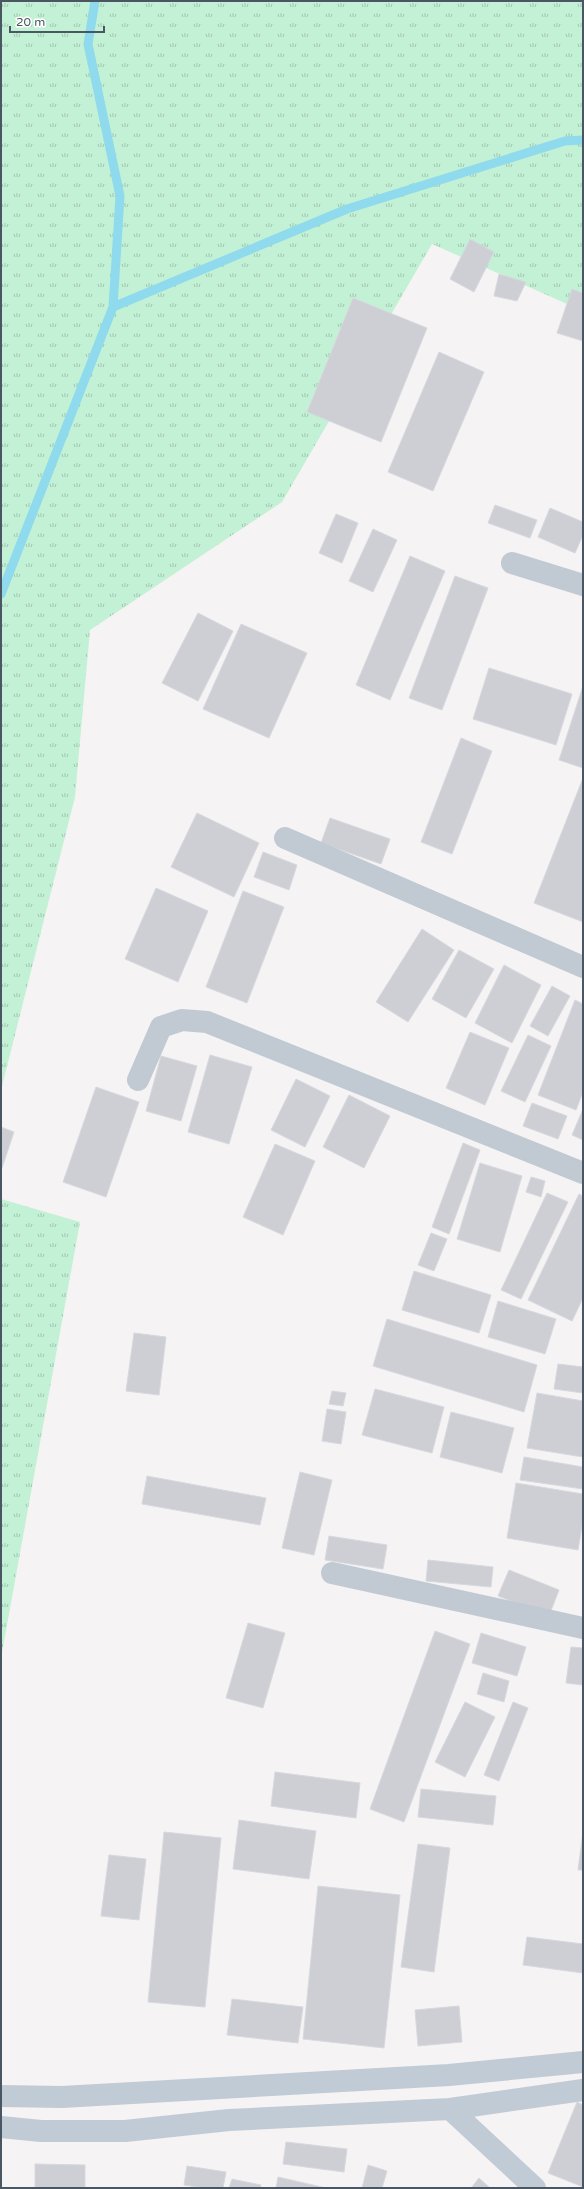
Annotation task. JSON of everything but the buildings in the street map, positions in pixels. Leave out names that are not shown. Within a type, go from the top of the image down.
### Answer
[{"type":"main road","points":[[1,2096],[62,2097],[441,2076],[583,2062]]},
{"type":"main road","points":[[1,2127],[40,2131],[125,2131],[229,2120],[450,2109],[583,2090]]},
{"type":"main road","points":[[450,2109],[535,2188]]},
{"type":"street","points":[[512,563],[583,585]]},
{"type":"street","points":[[285,838],[583,967]]},
{"type":"street","points":[[138,1080],[161,1026],[182,1020],[207,1022],[583,1173]]},
{"type":"street","points":[[332,1573],[583,1628]]},
{"type":"green space","points":[[1,1],[583,1],[583,311],[432,244],[282,502],[90,630],[75,797],[1,1090]]},
{"type":"green space","points":[[1,1199],[80,1222],[1,1658]]},
{"type":"waterway","points":[[1,594],[113,307],[120,196],[88,44],[95,1]]},
{"type":"waterway","points":[[113,307],[347,209],[565,141],[583,140]]}]
